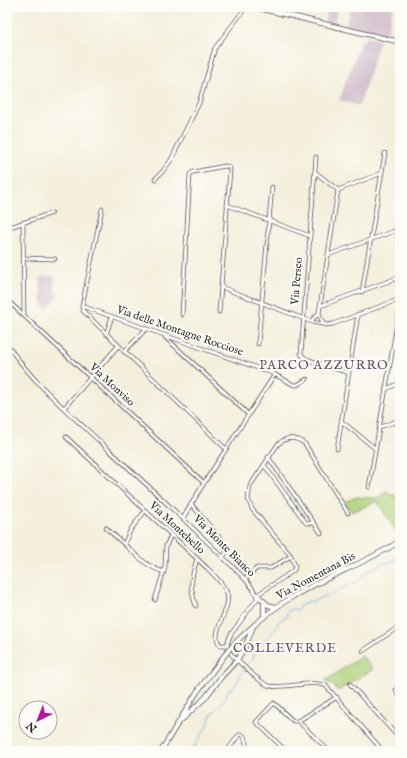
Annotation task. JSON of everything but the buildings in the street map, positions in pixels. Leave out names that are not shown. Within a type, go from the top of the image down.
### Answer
[{"type":"main road","points":[[254,7],[400,42]]},
{"type":"main road","name":"Via Nomentana Bis","points":[[161,751],[197,692],[233,645],[256,623],[276,607],[292,597],[385,550],[400,540]]},
{"type":"main road","points":[[257,595],[269,606],[276,607]]},
{"type":"main road","points":[[264,602],[264,617]]},
{"type":"main road","points":[[176,725],[205,698],[224,673],[241,655],[249,634],[256,623]]},
{"type":"street","points":[[154,179],[168,164],[194,113],[203,92],[215,48],[246,7]]},
{"type":"street","points":[[362,292],[385,154]]},
{"type":"street","name":"Via Perseo","points":[[316,157],[301,353],[306,359],[349,373]]},
{"type":"street","points":[[182,315],[190,174],[223,166],[230,169],[219,312]]},
{"type":"street","points":[[315,172],[338,190]]},
{"type":"street","points":[[338,190],[382,173]]},
{"type":"street","points":[[258,344],[272,187]]},
{"type":"street","points":[[325,324],[319,313],[338,190]]},
{"type":"street","points":[[227,205],[310,236]]},
{"type":"street","points":[[102,209],[82,308],[124,352],[226,449]]},
{"type":"street","points":[[7,228],[52,213]]},
{"type":"street","points":[[22,223],[24,316]]},
{"type":"street","points":[[328,255],[400,229]]},
{"type":"street","points":[[23,258],[55,260]]},
{"type":"street","points":[[320,306],[400,277]]},
{"type":"street","points":[[221,287],[310,321],[325,324],[331,324],[400,299]]},
{"type":"street","name":"Via Monviso","points":[[7,300],[204,483]]},
{"type":"street","points":[[369,487],[400,306]]},
{"type":"street","name":"Via delle Montagne Rocciose","points":[[82,308],[275,374],[295,385],[307,379]]},
{"type":"street","points":[[310,321],[319,313]]},
{"type":"street","points":[[337,449],[358,314]]},
{"type":"street","points":[[106,334],[112,317]]},
{"type":"street","points":[[124,352],[146,329]]},
{"type":"street","points":[[165,336],[248,415]]},
{"type":"street","name":"Via Monte Bianco","points":[[7,344],[27,371],[64,408],[183,518],[245,579],[257,595]]},
{"type":"street","points":[[64,408],[118,346]]},
{"type":"street","points":[[183,518],[275,374]]},
{"type":"street","points":[[386,389],[400,383]]},
{"type":"street","points":[[380,427],[400,420]]},
{"type":"street","points":[[342,421],[376,449]]},
{"type":"street","name":"Via Montebello","points":[[66,437],[218,580],[227,592],[226,606],[217,638],[220,645],[227,645]]},
{"type":"street","points":[[348,513],[310,451],[300,440],[291,437],[283,440],[276,446],[250,486],[248,502],[252,509],[291,556],[295,564],[292,571],[257,595],[255,602],[231,634],[227,645],[229,652],[237,660],[269,685],[291,686],[322,684],[328,687],[364,731],[383,751]]},
{"type":"street","points":[[268,457],[321,533]]},
{"type":"street","points":[[264,465],[306,523],[314,523]]},
{"type":"street","points":[[191,504],[229,549],[223,557]]},
{"type":"street","points":[[124,544],[130,531],[145,510]]},
{"type":"street","points":[[106,528],[145,562],[155,569],[164,572]]},
{"type":"street","points":[[155,600],[164,572],[166,547],[171,535]]},
{"type":"street","points":[[245,579],[258,568],[271,568],[291,556]]},
{"type":"street","points":[[196,606],[191,582],[197,559]]},
{"type":"street","points":[[363,651],[400,626]]},
{"type":"street","points":[[350,684],[400,739]]},
{"type":"street","points":[[400,684],[396,690],[400,697]]},
{"type":"street","points":[[298,721],[337,697]]},
{"type":"street","points":[[286,751],[256,722],[274,703],[293,721],[298,721],[329,751]]},
{"type":"street","points":[[227,751],[238,735],[242,734],[244,736],[248,751]]},
{"type":"shaded area","points":[[329,7],[339,7],[333,25],[324,22]]},
{"type":"shaded area","points":[[351,7],[393,7],[386,38],[345,27]]},
{"type":"shaded area","points":[[366,37],[380,40],[359,106],[339,100],[361,41],[364,41]]},
{"type":"shaded area","points":[[54,276],[55,291],[59,296],[46,310],[42,303],[40,277]]},
{"type":"green space","points":[[386,491],[400,499],[400,533],[398,534],[377,501],[352,512],[345,502],[356,497],[378,498]]},
{"type":"green space","points":[[362,656],[373,669],[338,691],[333,685],[325,681]]},
{"type":"waterway","points":[[247,666],[254,656],[258,646],[264,642],[278,625],[278,622],[287,616],[287,612],[292,609],[298,610],[300,606],[309,601],[313,602],[337,592],[358,581],[363,575],[383,563],[392,561],[400,556]]},
{"type":"waterway","points":[[193,751],[208,724],[211,715],[225,699],[228,690],[233,688],[244,670]]},
{"type":"district","name":"PARCO AZZURRO","points":[[324,365]]},
{"type":"district","name":"COLLEVERDE","points":[[285,648]]}]
